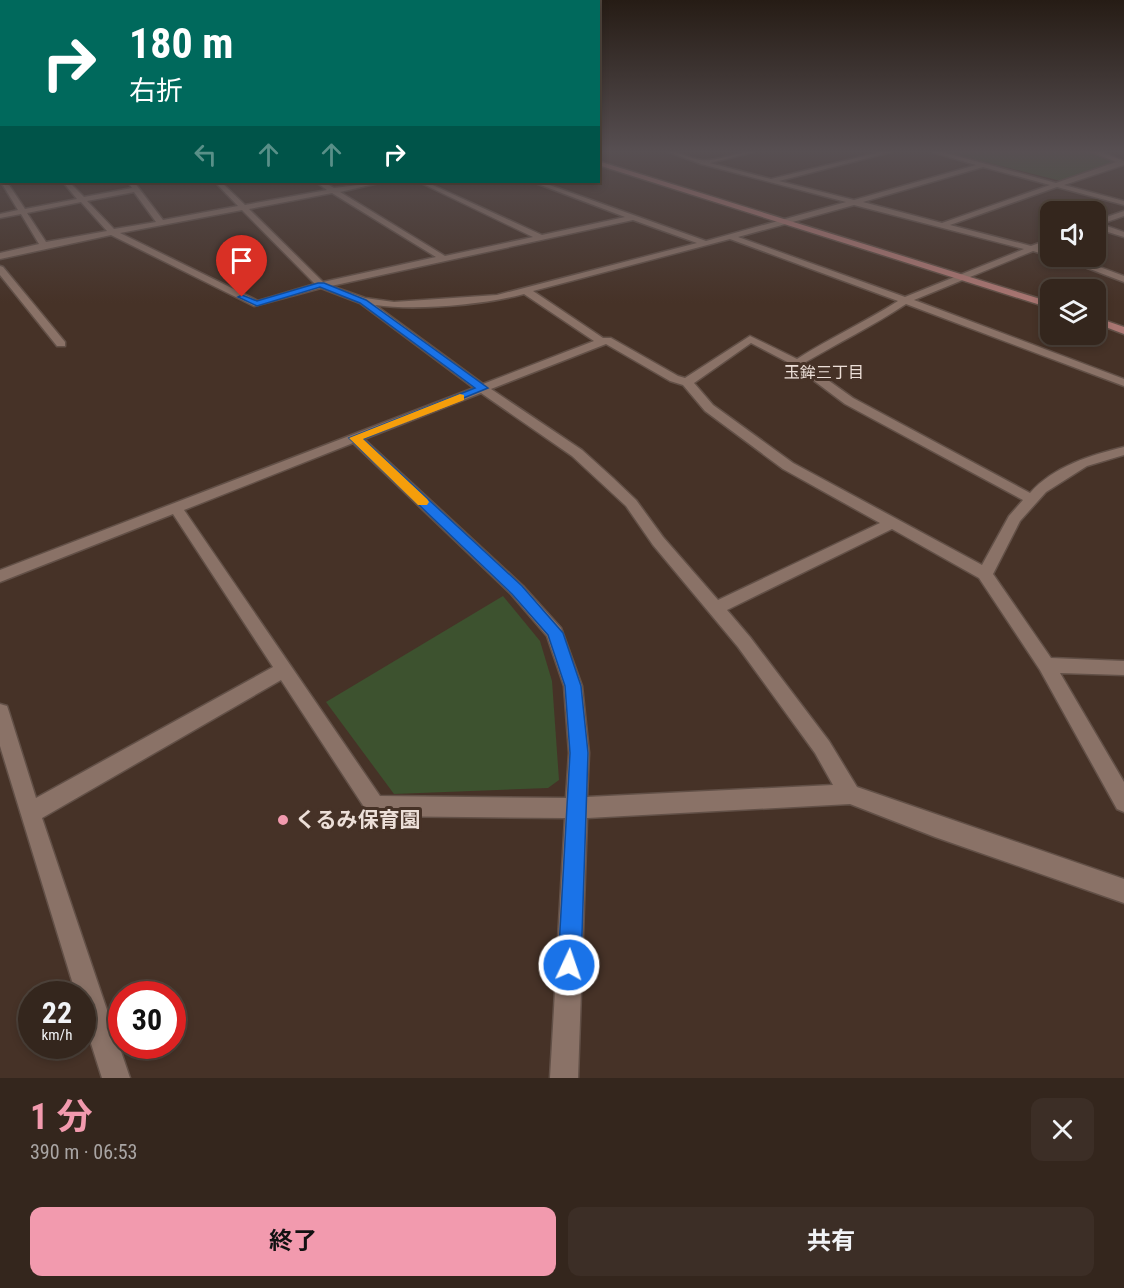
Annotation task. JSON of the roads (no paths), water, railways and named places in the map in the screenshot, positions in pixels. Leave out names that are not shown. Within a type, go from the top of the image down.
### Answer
[{"type":"street","points":[[17,202],[44,245]]},
{"type":"street","points":[[0,216],[70,202]]},
{"type":"street","points":[[84,202],[112,232],[257,304],[321,285],[635,217]]},
{"type":"street","points":[[146,202],[161,223]]},
{"type":"street","points":[[239,202],[321,285],[363,301],[394,305],[466,302],[497,298],[786,222],[852,202]]},
{"type":"street","points":[[0,256],[44,245],[270,202]]},
{"type":"street","points":[[351,202],[443,258]]},
{"type":"street","points":[[466,202],[540,237]]},
{"type":"street","points":[[593,202],[705,243]]},
{"type":"street","points":[[723,202],[1040,302]]},
{"type":"street","points":[[861,202],[1040,249]]},
{"type":"street","points":[[945,224],[1008,202]]},
{"type":"street","points":[[1106,220],[1124,213]]},
{"type":"street","points":[[1106,229],[1124,235]]},
{"type":"street","points":[[728,236],[1124,383]]},
{"type":"street","points":[[797,363],[845,334],[867,325],[905,300],[1040,245]]},
{"type":"street","points":[[1091,267],[1124,279]]},
{"type":"street","points":[[0,269],[61,344]]},
{"type":"street","points":[[524,290],[600,341]]},
{"type":"street","points":[[363,301],[577,453],[631,503],[658,541],[717,608],[822,747],[850,794]]},
{"type":"street","points":[[1106,324],[1124,331]]},
{"type":"street","points":[[687,382],[750,339],[797,363],[849,401],[1031,499]]},
{"type":"street","points":[[0,576],[607,340],[674,379],[687,382],[709,408],[788,466],[985,574],[1046,665],[1124,802]]},
{"type":"street","points":[[355,438],[517,590],[555,633],[573,686],[579,753],[564,1078]]},
{"type":"street","points":[[985,574],[1014,519],[1041,489],[1082,463],[1124,451]]},
{"type":"street","points":[[177,508],[375,806],[577,808],[850,794],[1124,891]]},
{"type":"street","points":[[717,608],[892,523]]},
{"type":"street","points":[[1046,665],[1124,668]]},
{"type":"street","points":[[30,813],[285,669]]},
{"type":"street","points":[[0,712],[30,813],[116,1078]]},
{"type":"place","name":"くるみ保育園","points":[[283,820]]},
{"type":"district","name":"玉鉾三丁目","points":[[824,372]]}]
